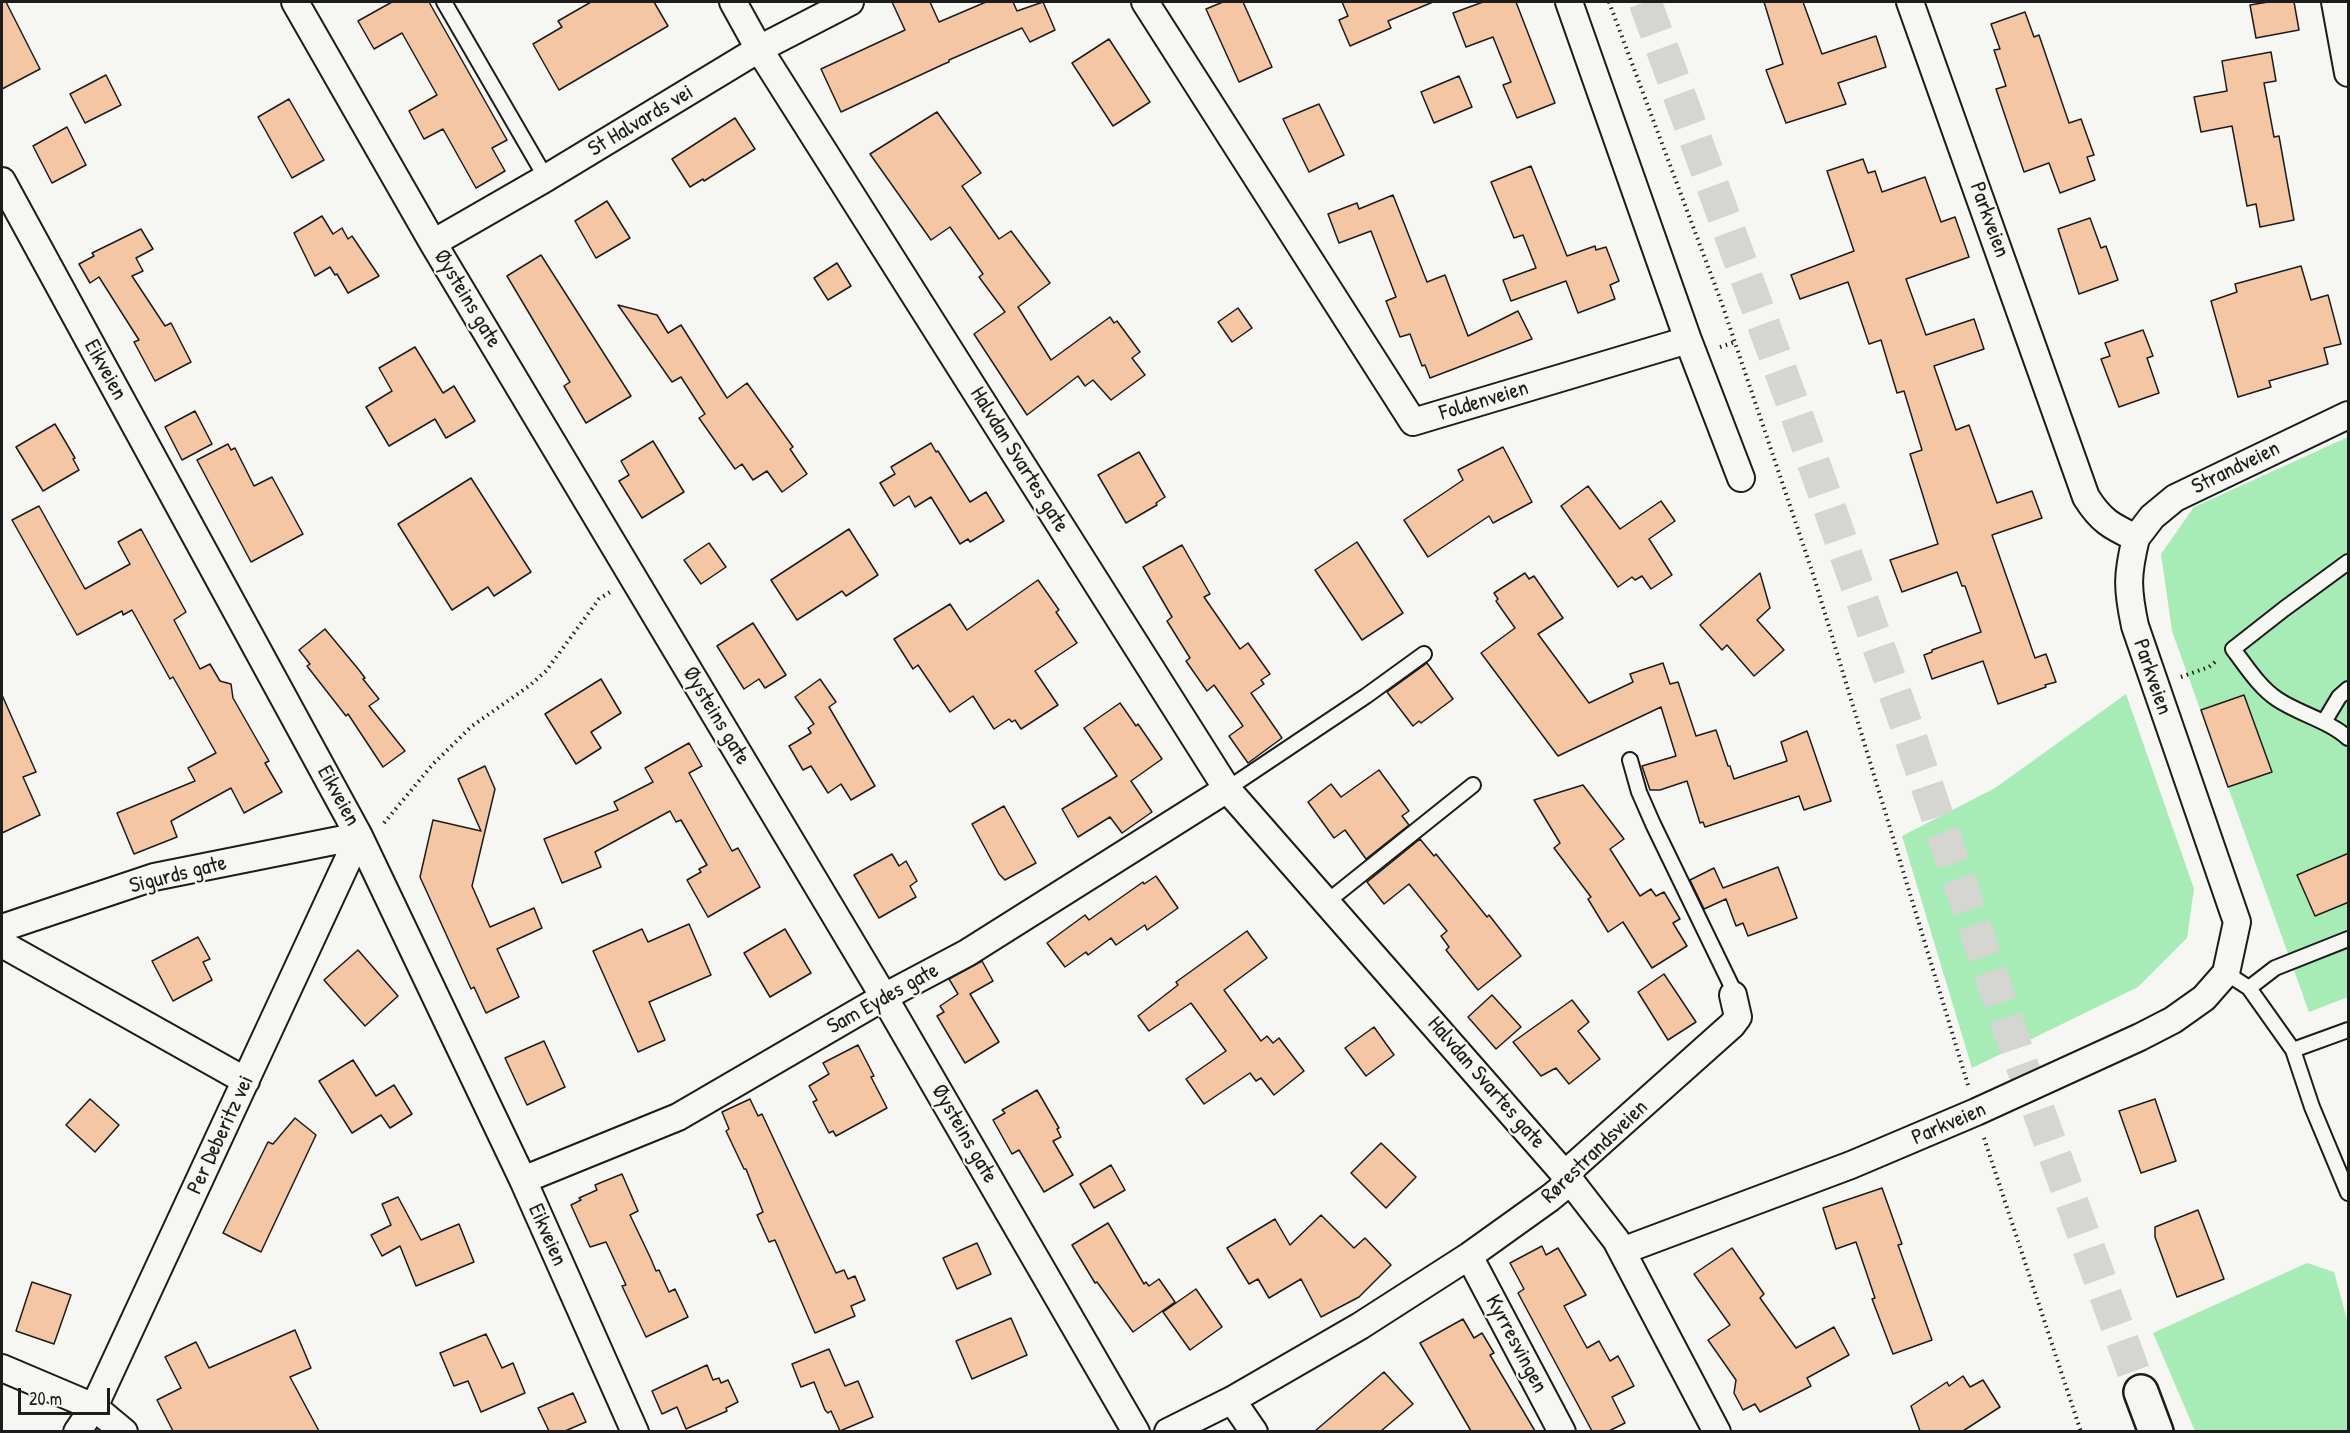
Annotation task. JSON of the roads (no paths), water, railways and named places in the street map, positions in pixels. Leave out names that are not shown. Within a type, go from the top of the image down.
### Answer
[{"type":"highway","points":[[2141,1392],[2156,1431]]},
{"type":"street","name":"Øysteins gate","points":[[295,2],[433,243],[884,997],[1136,1431]]},
{"type":"street","name":"Halvdan Svartes gate","points":[[733,2],[759,49],[1227,789],[1568,1178],[1616,1240],[1717,1431]]},
{"type":"street","name":"St Halvards vei","points":[[433,243],[546,178],[759,49],[850,2]]},
{"type":"street","name":"Foldenveien","points":[[1144,2],[1413,422],[1688,340]]},
{"type":"street","points":[[1569,2],[1688,340],[1741,478]]},
{"type":"street","name":"Parkveien","points":[[1622,1251],[1851,1165],[1976,1112],[2140,1037],[2173,1020],[2204,998],[2226,973],[2237,922],[2135,626],[2128,595],[2128,570],[2136,538],[2097,515],[2086,497],[1911,2]]},
{"type":"street","points":[[2335,2],[2349,73]]},
{"type":"street","name":"Eikveien","points":[[2,181],[369,832],[635,1431]]},
{"type":"street","name":"Strandveien","points":[[2136,538],[2151,517],[2175,498],[2349,415]]},
{"type":"street","name":"Sam Eydes gate","points":[[523,1180],[678,1117],[884,997],[967,953],[1227,789]]},
{"type":"street","name":"Sigurds gate","points":[[2,928],[154,877],[369,832]]},
{"type":"street","name":"Per Deberitz vei","points":[[77,1431],[94,1407],[246,1081],[369,832]]},
{"type":"street","points":[[2,944],[246,1081]]},
{"type":"street","name":"Rørestrandsveien","points":[[1168,1431],[1232,1400],[1360,1326],[1470,1256],[1550,1198],[1561,1189],[1574,1166],[1732,1025],[1738,1017],[1733,995]]},
{"type":"street","name":"Kyrresvingen","points":[[1470,1256],[1563,1431]]},
{"type":"street","points":[[2,1368],[94,1407],[124,1431]]},
{"type":"street","points":[[1232,1400],[1254,1431]]},
{"type":"lane","points":[[444,2],[546,178]]},
{"type":"lane","points":[[2349,562],[2233,649],[2254,677],[2276,699],[2324,722],[2349,738]]},
{"type":"lane","points":[[1227,789],[1366,696],[1424,654]]},
{"type":"lane","points":[[2324,722],[2339,697],[2349,688]]},
{"type":"lane","name":"Rørestrandsveien","points":[[1630,760],[1639,792],[1653,824],[1732,987],[1733,995]]},
{"type":"lane","points":[[1328,902],[1473,785]]},
{"type":"lane","points":[[2249,988],[2275,968],[2349,939]]},
{"type":"lane","points":[[2226,973],[2249,988],[2293,1050],[2312,1107],[2349,1192]]},
{"type":"lane","points":[[2293,1050],[2349,1030]]},
{"type":"tunnel","points":[[1645,2],[1792,402],[1909,733],[2020,1060],[2141,1392]]}]
